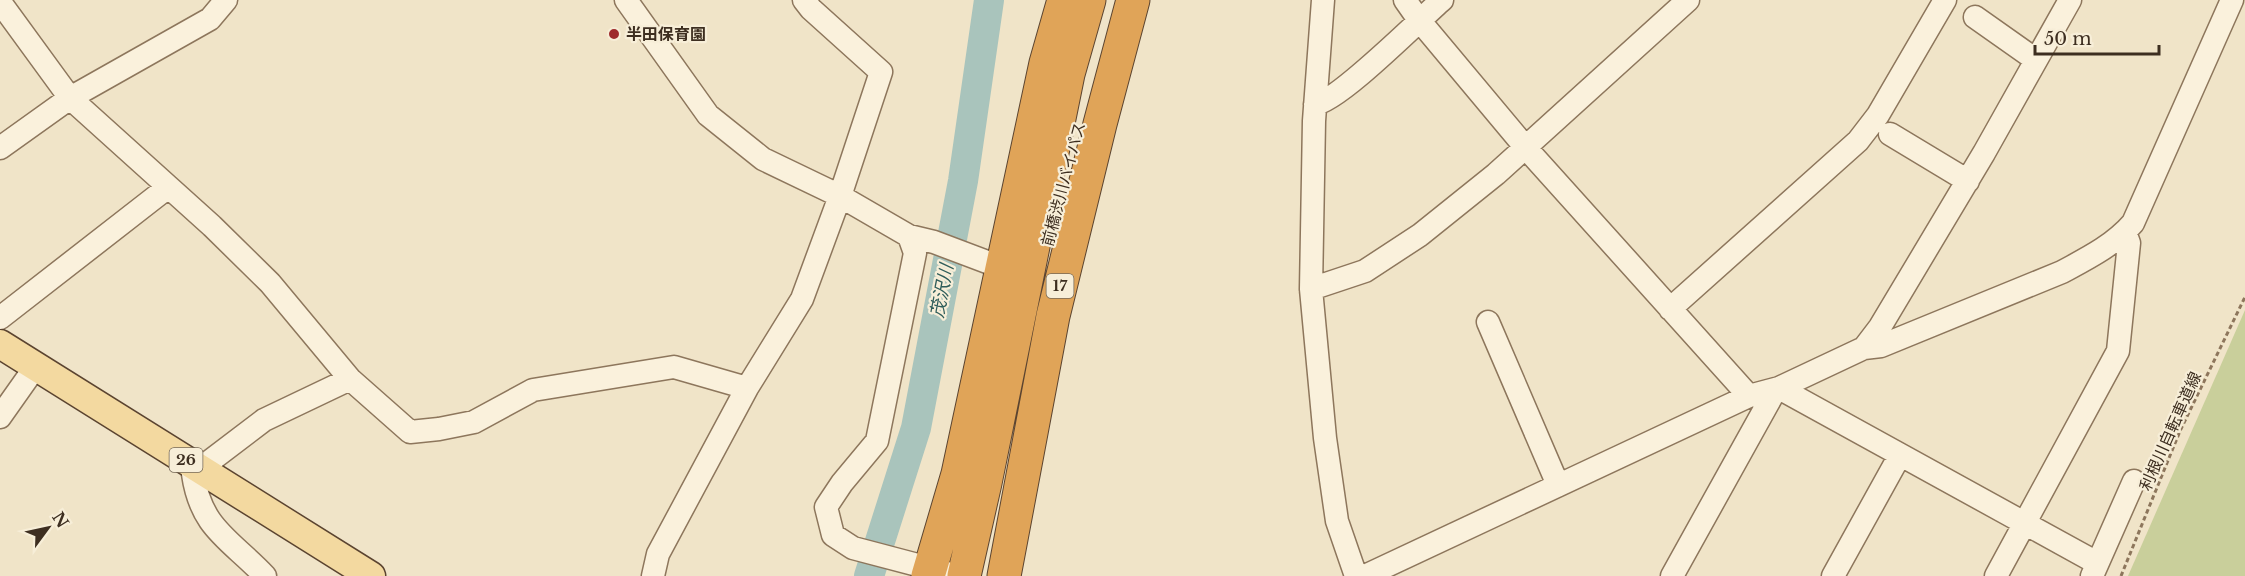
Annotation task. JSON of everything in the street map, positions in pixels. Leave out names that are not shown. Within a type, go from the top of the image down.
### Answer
[{"type":"highway","points":[[936,572],[1047,63],[1064,0]]},
{"type":"highway","name":"前橋渋川バイパス","points":[[1002,402],[1068,74],[1089,0]]},
{"type":"highway","name":"前橋渋川バイパス","points":[[936,572],[1002,402],[1114,0]]},
{"type":"highway","name":"17","points":[[1004,576],[1053,316],[1133,0]]},
{"type":"main road","name":"26","points":[[0,344],[371,576]]},
{"type":"street","points":[[0,148],[70,98],[210,19],[225,0]]},
{"type":"street","points":[[626,0],[708,115],[764,159],[840,196],[909,236],[934,242],[1003,268]]},
{"type":"street","points":[[652,576],[658,554],[747,388],[802,299],[840,196],[881,72],[804,0]]},
{"type":"street","points":[[1323,0],[1315,104],[1311,289],[1325,438],[1336,521],[1356,576]]},
{"type":"street","points":[[1406,0],[1419,20],[1526,148],[1749,396]]},
{"type":"street","points":[[1315,104],[1323,103],[1355,79],[1442,0]]},
{"type":"street","points":[[1311,289],[1365,271],[1419,235],[1526,148],[1688,0]]},
{"type":"street","points":[[1671,309],[1858,141],[1878,115],[1945,0]]},
{"type":"street","points":[[1863,348],[1880,327],[1968,181],[2070,0]]},
{"type":"street","points":[[1365,576],[1749,396],[1779,388],[1863,348],[1881,346],[2062,272],[2091,257],[2125,232],[2133,223],[2232,0]]},
{"type":"street","points":[[0,2],[70,98],[167,188],[212,226],[270,283],[350,379],[410,432],[474,422],[533,390],[674,367],[747,388]]},
{"type":"street","points":[[1975,17],[2036,60]]},
{"type":"street","points":[[1890,134],[1968,181]]},
{"type":"street","points":[[0,318],[167,188]]},
{"type":"street","points":[[1996,576],[2118,351],[2129,243],[2125,232]]},
{"type":"street","points":[[909,236],[915,253],[878,441],[842,483],[826,507],[833,535],[853,548],[936,572]]},
{"type":"street","points":[[1488,322],[1557,485]]},
{"type":"street","points":[[0,417],[36,366]]},
{"type":"street","points":[[265,576],[208,522],[196,494],[193,474],[264,420],[350,379]]},
{"type":"street","points":[[1779,388],[2025,524],[2094,570],[2134,481]]},
{"type":"street","points":[[1672,576],[1772,396],[1779,388]]},
{"type":"street","points":[[1833,576],[1900,455]]},
{"type":"path","name":"利根川自転車道線","points":[[2121,576],[2180,431],[2245,297]]},
{"type":"green space","points":[[2245,310],[2245,576],[2128,576]]},
{"type":"waterway","name":"茂沢川","points":[[869,576],[916,428],[963,181],[989,0]]},
{"type":"place","name":"半田保育園","points":[[614,34]]}]
